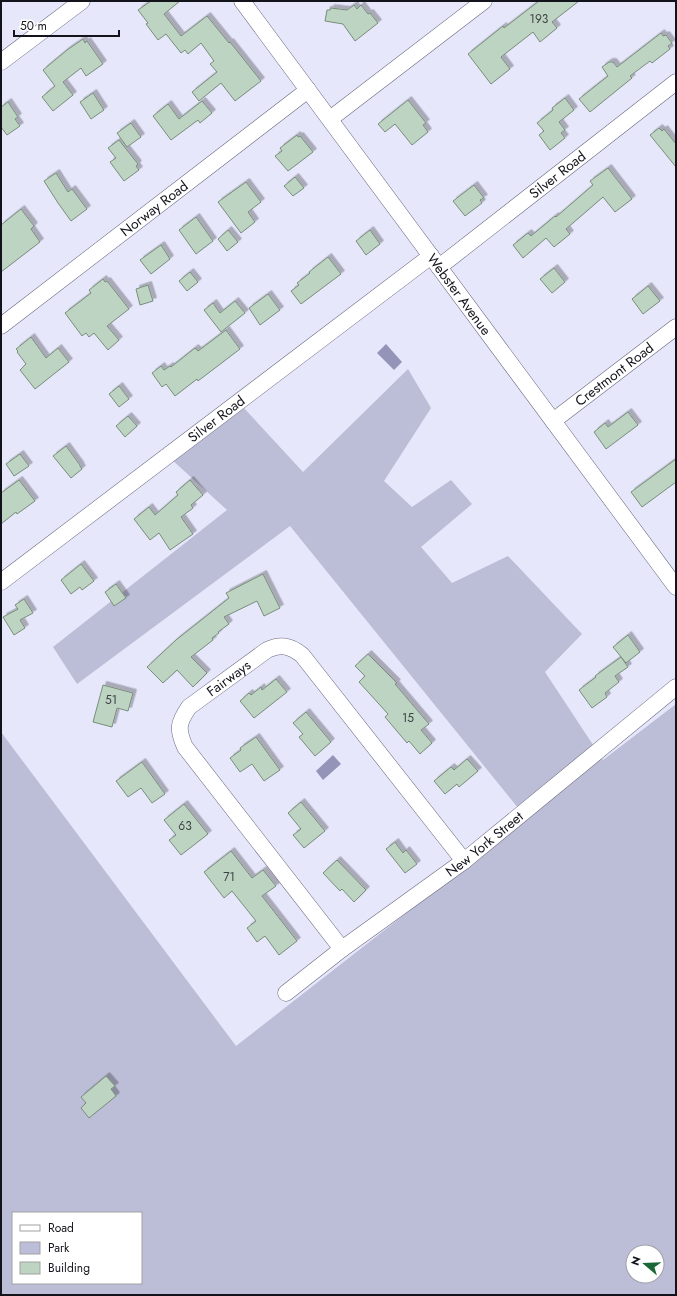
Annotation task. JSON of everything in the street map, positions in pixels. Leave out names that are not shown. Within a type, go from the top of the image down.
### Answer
[{"type":"street","points":[[1,62],[82,1]]},
{"type":"street","name":"Webster Avenue","points":[[242,1],[676,587]]},
{"type":"street","points":[[330,119],[484,1]]},
{"type":"street","name":"Silver Road","points":[[1,582],[676,82]]},
{"type":"street","name":"Norway Road","points":[[1,326],[308,90]]},
{"type":"street","name":"Crestmont Road","points":[[552,421],[676,327]]},
{"type":"street","name":"Fairways","points":[[342,949],[186,747],[180,736],[179,726],[182,717],[189,707],[267,650],[285,646],[302,655],[464,861]]},
{"type":"street","name":"New York Street","points":[[286,993],[342,949],[464,861],[676,687]]},
{"type":"green space","points":[[408,369],[431,408],[384,481],[412,507],[451,480],[472,504],[421,547],[452,583],[508,556],[582,634],[545,672],[603,760],[676,704],[676,1295],[1,1295],[1,732],[236,1046],[527,819],[290,526],[77,684],[53,647],[227,510],[170,458],[243,407],[303,472]]},
{"type":"shaded area","points":[[386,344],[402,362],[394,370],[377,353]]},
{"type":"shaded area","points":[[333,755],[341,764],[323,780],[316,771]]},
{"type":"building","points":[[151,1],[180,1],[164,14],[181,36],[207,16],[261,81],[235,101],[221,83],[199,101],[192,92],[217,72],[210,64],[214,61],[201,43],[188,54],[185,50],[181,53],[166,34],[158,40],[138,10]]},
{"type":"building","points":[[539,1],[579,1],[552,22],[557,28],[540,42],[533,32],[501,57],[510,69],[491,84],[468,54],[503,26],[504,28]]},
{"type":"building","points":[[354,5],[357,9],[361,5],[378,23],[355,41],[343,24],[325,21],[327,10],[330,10],[331,8],[347,10]]},
{"type":"building","points":[[661,33],[663,36],[666,35],[672,43],[668,46],[670,49],[652,63],[650,61],[630,76],[632,78],[590,112],[579,99],[608,76],[602,67],[609,62],[613,62],[617,67]]},
{"type":"building","points":[[83,39],[85,43],[87,41],[103,64],[86,76],[81,68],[63,82],[73,95],[53,111],[42,97],[55,86],[43,70]]},
{"type":"building","points":[[93,93],[104,110],[91,119],[80,102]]},
{"type":"building","points":[[565,98],[574,110],[559,122],[565,130],[561,133],[565,138],[550,150],[539,135],[544,131],[537,123]]},
{"type":"building","points":[[408,100],[426,123],[423,125],[428,132],[412,145],[395,124],[385,132],[378,124]]},
{"type":"building","points":[[202,101],[212,113],[200,123],[198,120],[171,140],[153,116],[168,104],[179,119]]},
{"type":"building","points":[[8,102],[18,117],[15,119],[20,126],[7,135],[1,127],[1,107]]},
{"type":"building","points":[[131,123],[141,137],[127,147],[117,133]]},
{"type":"building","points":[[659,128],[662,131],[664,129],[676,144],[676,167],[650,135]]},
{"type":"building","points":[[297,135],[298,137],[300,136],[313,152],[288,171],[275,156],[282,151],[280,148]]},
{"type":"building","points":[[119,140],[138,164],[136,166],[139,170],[124,181],[110,162],[116,158],[108,148]]},
{"type":"building","points":[[608,168],[632,199],[615,212],[603,197],[566,229],[570,234],[554,247],[546,238],[523,258],[513,245],[528,233],[531,236],[555,216],[556,217],[593,185],[590,181]]},
{"type":"building","points":[[56,173],[68,192],[72,189],[87,209],[71,221],[44,181]]},
{"type":"building","points":[[295,177],[304,188],[293,196],[284,186]]},
{"type":"building","points":[[246,182],[261,202],[248,212],[255,222],[241,233],[218,202]]},
{"type":"building","points":[[474,185],[484,198],[480,200],[482,203],[465,216],[453,201]]},
{"type":"building","points":[[21,209],[34,226],[31,229],[40,242],[1,272],[1,225]]},
{"type":"building","points":[[196,217],[213,241],[196,254],[179,230]]},
{"type":"building","points":[[228,230],[238,242],[227,251],[218,239]]},
{"type":"building","points":[[370,230],[380,244],[366,255],[356,241]]},
{"type":"building","points":[[161,245],[170,259],[151,274],[140,260]]},
{"type":"building","points":[[328,257],[341,274],[301,304],[291,291],[299,285],[297,283]]},
{"type":"building","points":[[554,268],[565,282],[552,293],[540,279]]},
{"type":"building","points":[[190,272],[198,282],[187,291],[179,281]]},
{"type":"building","points":[[103,279],[105,282],[107,281],[129,309],[107,326],[119,340],[108,350],[94,333],[89,337],[86,333],[82,336],[65,313],[91,293],[89,290]]},
{"type":"building","points":[[148,285],[153,301],[140,305],[136,289]]},
{"type":"building","points":[[648,286],[660,301],[643,314],[632,299]]},
{"type":"building","points":[[268,294],[280,310],[260,325],[249,308]]},
{"type":"building","points":[[235,301],[245,313],[221,332],[204,310],[213,303],[220,313]]},
{"type":"building","points":[[226,330],[240,349],[198,381],[197,379],[175,396],[166,384],[162,387],[152,373],[161,366],[164,370],[170,366],[171,367],[195,348],[198,351]]},
{"type":"building","points":[[31,337],[46,358],[58,348],[69,362],[35,389],[20,370],[26,364],[16,349]]},
{"type":"building","points":[[119,386],[129,399],[119,407],[109,394]]},
{"type":"building","points":[[628,412],[638,425],[606,449],[594,432],[605,423],[608,427]]},
{"type":"building","points":[[128,416],[137,426],[125,437],[116,426]]},
{"type":"building","points":[[66,446],[82,469],[71,478],[53,456]]},
{"type":"building","points":[[20,454],[29,466],[14,476],[6,464]]},
{"type":"building","points":[[676,459],[676,482],[642,507],[631,492]]},
{"type":"building","points":[[19,480],[35,501],[17,514],[16,512],[1,524],[1,493]]},
{"type":"building","points":[[190,480],[203,495],[191,505],[193,508],[181,517],[193,534],[170,550],[159,533],[150,540],[134,519],[149,507],[155,515],[178,495],[176,492]]},
{"type":"building","points":[[81,564],[94,581],[82,590],[80,587],[71,594],[61,580]]},
{"type":"building","points":[[263,574],[280,608],[264,616],[257,601],[224,617],[229,624],[212,638],[213,640],[191,657],[207,673],[193,687],[177,670],[163,683],[147,667],[176,640],[229,598],[226,593]]},
{"type":"building","points":[[116,584],[126,598],[114,606],[105,592]]},
{"type":"building","points":[[24,599],[33,613],[20,620],[25,628],[14,635],[3,617],[18,609],[15,605]]},
{"type":"building","points":[[628,635],[640,652],[626,663],[613,647]]},
{"type":"building","points":[[368,654],[397,683],[395,684],[429,724],[421,730],[432,743],[420,754],[409,741],[407,743],[385,717],[388,714],[359,682],[365,676],[355,666]]},
{"type":"building","points":[[621,657],[628,667],[615,676],[619,682],[605,693],[607,697],[592,708],[579,690]]},
{"type":"building","points":[[276,679],[287,692],[254,718],[240,701],[249,693],[251,695],[261,687],[262,690]]},
{"type":"building","points":[[103,685],[133,693],[128,711],[117,708],[112,727],[93,722]]},
{"type":"building","points":[[306,712],[331,742],[315,756],[299,737],[303,734],[293,723]]},
{"type":"building","points":[[256,737],[280,770],[264,781],[252,764],[240,772],[230,758],[241,750],[240,748]]},
{"type":"building","points":[[467,759],[478,771],[459,787],[457,784],[445,794],[434,781],[451,767],[454,770]]},
{"type":"building","points":[[142,762],[165,794],[152,803],[141,788],[128,797],[116,781]]},
{"type":"building","points":[[301,802],[325,831],[304,848],[293,835],[301,829],[288,813]]},
{"type":"building","points":[[184,804],[208,834],[181,855],[169,840],[176,835],[164,820]]},
{"type":"building","points":[[395,842],[403,853],[406,850],[417,864],[405,873],[386,849]]},
{"type":"building","points":[[231,851],[252,878],[263,870],[276,886],[262,896],[297,941],[279,955],[265,936],[257,942],[247,928],[256,921],[232,891],[224,898],[204,872]]},
{"type":"building","points":[[337,860],[366,890],[354,902],[342,889],[340,891],[323,873]]},
{"type":"building","points":[[106,1076],[115,1086],[111,1089],[116,1096],[89,1118],[81,1108],[86,1103],[81,1097]]}]
